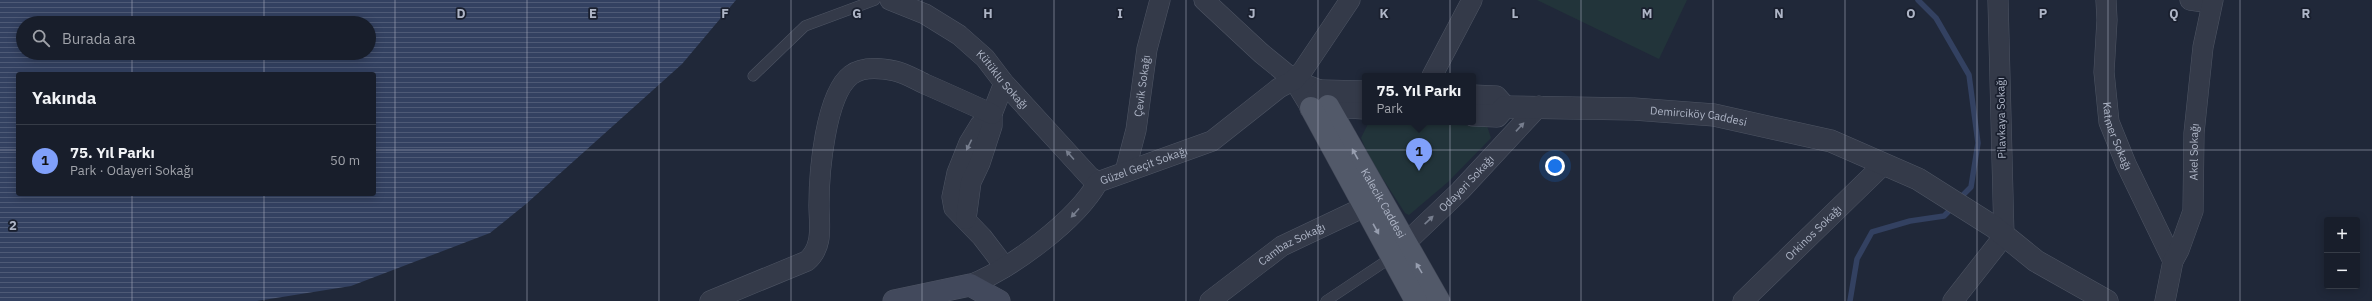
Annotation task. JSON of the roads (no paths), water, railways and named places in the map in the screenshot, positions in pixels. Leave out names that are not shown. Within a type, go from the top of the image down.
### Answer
[{"type":"main road","name":"Kalecik Caddesi","points":[[1320,102],[1398,250],[1416,301]]},
{"type":"main road","name":"Kalecik Caddesi","points":[[1398,250],[1439,301]]},
{"type":"main road","points":[[894,301],[970,285],[999,301]]},
{"type":"street","name":"Kütüklu Sokağı","points":[[890,0],[928,7],[986,58],[1004,83],[1090,178],[1098,182]]},
{"type":"street","name":"Çevik Sokağı","points":[[1125,172],[1136,130],[1148,49],[1160,0]]},
{"type":"street","name":"Kalecik Caddesi","points":[[1204,0],[1261,53],[1320,102]]},
{"type":"street","name":"Güzel Geçit Sokağı","points":[[970,285],[1005,267],[1070,218],[1090,197],[1098,182],[1212,141],[1279,88],[1294,80],[1304,70],[1350,0]]},
{"type":"street","points":[[1434,73],[1472,0]]},
{"type":"street","name":"Pilavkaya Sokağı","points":[[1995,233],[1998,0]]},
{"type":"street","name":"Katmer Sokağı","points":[[2106,0],[2107,20],[2104,72],[2109,122],[2126,164],[2173,261]]},
{"type":"street","points":[[2190,0],[2212,2]]},
{"type":"street","name":"Akel Sokağı","points":[[2165,301],[2173,261],[2179,250],[2193,211],[2194,133],[2203,47],[2212,2]]},
{"type":"street","points":[[710,301],[808,261],[815,255],[820,232],[821,174],[829,122],[839,90],[852,74],[862,70],[874,68],[896,71],[992,114]]},
{"type":"street","points":[[1004,83],[992,114],[980,125],[957,174],[952,197],[954,208],[966,219],[1005,267]]},
{"type":"street","points":[[1320,102],[1362,93]]},
{"type":"street","name":"Demirciköy Caddesi","points":[[1476,96],[1496,97],[1505,106],[1648,110],[1714,115],[1831,141],[1883,166],[1915,184],[1995,233],[2036,261],[2107,301]]},
{"type":"street","points":[[1320,102],[1362,108]]},
{"type":"street","points":[[1476,115],[1496,116],[1505,106]]},
{"type":"street","name":"Odayeri Sokağı","points":[[1398,250],[1460,191],[1539,106]]},
{"type":"street","name":"Orkinos Sokağı","points":[[1743,301],[1883,166]]},
{"type":"street","name":"Cambaz Sokağı","points":[[1210,301],[1282,246],[1372,203]]},
{"type":"street","points":[[1953,301],[1995,233]]},
{"type":"street","points":[[2036,261],[2084,301]]},
{"type":"lane","points":[[752,76],[805,26],[875,0]]},
{"type":"lane","points":[[1326,301],[1398,250]]},
{"type":"water","points":[[0,0],[736,0],[682,64],[526,204],[490,233],[351,286],[257,301],[0,301]]},
{"type":"waterway","points":[[1918,0],[1936,18],[1969,75],[1978,143],[1971,187],[1958,200]]},
{"type":"waterway","points":[[1850,301],[1857,259],[1872,232],[1910,221],[1944,216],[1953,207]]},
{"type":"place","name":"75. Yıl Parkı","points":[[1419,171]]}]
